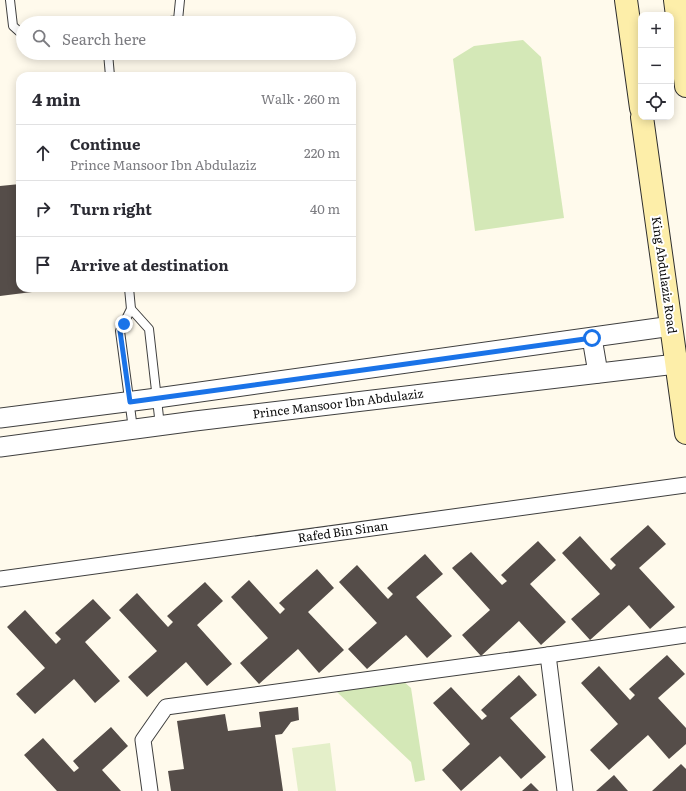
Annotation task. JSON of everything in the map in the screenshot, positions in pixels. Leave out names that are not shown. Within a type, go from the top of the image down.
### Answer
[{"type":"main road","points":[[626,0],[638,86]]},
{"type":"main road","points":[[675,0],[686,86]]},
{"type":"main road","name":"King Abdulaziz Road","points":[[642,120],[686,433]]},
{"type":"street","points":[[0,418],[130,402],[672,326]]},
{"type":"street","points":[[592,338],[598,373]]},
{"type":"street","name":"Prince Mansoor Ibn Abdulaziz","points":[[0,447],[203,420],[676,364]]},
{"type":"street","name":"Rafed Bin Sinan","points":[[0,579],[686,485]]},
{"type":"street","points":[[150,791],[144,740],[166,707],[686,635]]},
{"type":"street","points":[[548,655],[565,791]]},
{"type":"lane","points":[[10,0],[13,26],[16,29]]},
{"type":"lane","points":[[178,16],[180,0]]},
{"type":"lane","points":[[109,60],[110,72]]},
{"type":"lane","points":[[129,292],[131,309],[120,331],[133,429]]},
{"type":"lane","points":[[131,309],[149,329],[160,426]]},
{"type":"green space","points":[[523,40],[541,57],[564,218],[475,231],[453,59],[474,46]]},
{"type":"green space","points":[[403,681],[411,688],[425,780],[415,782],[411,762],[337,692],[341,690]]},
{"type":"green space","points":[[330,743],[336,791],[298,791],[292,748]]},
{"type":"building","points":[[16,184],[16,292],[32,292],[0,296],[0,186]]},
{"type":"building","points":[[648,525],[666,544],[639,568],[675,607],[650,629],[629,605],[590,640],[571,619],[600,594],[562,553],[580,536],[611,570],[616,565],[610,559]]},
{"type":"building","points":[[538,541],[556,560],[530,584],[566,622],[541,645],[519,621],[481,656],[462,635],[490,610],[452,568],[471,552],[502,585],[507,581],[501,575]]},
{"type":"building","points":[[425,554],[443,574],[416,597],[452,636],[427,658],[406,635],[367,669],[348,649],[377,623],[339,582],[357,565],[388,599],[393,594],[387,588]]},
{"type":"building","points":[[317,569],[334,588],[308,612],[344,650],[319,673],[298,649],[259,684],[240,663],[268,638],[231,597],[249,580],[280,614],[285,609],[279,603]]},
{"type":"building","points":[[205,582],[223,601],[197,625],[232,664],[207,686],[186,662],[147,697],[128,677],[157,651],[119,610],[137,593],[168,627],[173,622],[167,616]]},
{"type":"building","points":[[93,599],[111,618],[85,642],[120,681],[95,703],[74,679],[35,714],[16,694],[45,668],[7,627],[25,610],[56,644],[61,639],[55,633]]},
{"type":"building","points":[[667,655],[685,674],[658,698],[686,728],[686,744],[669,759],[648,735],[609,770],[590,750],[618,724],[581,683],[599,666],[630,700],[635,695],[629,689]]},
{"type":"building","points":[[519,675],[537,695],[510,718],[546,757],[521,779],[500,756],[461,791],[442,770],[470,744],[433,703],[451,687],[482,720],[487,716],[481,710]]},
{"type":"building","points":[[298,707],[299,720],[291,722],[282,734],[275,735],[283,791],[171,791],[168,771],[184,769],[177,721],[225,714],[228,731],[261,727],[259,712]]},
{"type":"building","points":[[111,727],[128,746],[102,770],[121,791],[57,791],[24,755],[43,738],[74,772],[79,768],[73,761]]},
{"type":"building","points":[[681,764],[686,769],[686,791],[652,791]]},
{"type":"building","points":[[614,775],[628,791],[596,791]]},
{"type":"building","points":[[531,783],[539,791],[522,791]]},
{"type":"route","points":[[124,324],[120,331],[130,402],[592,338]]}]
